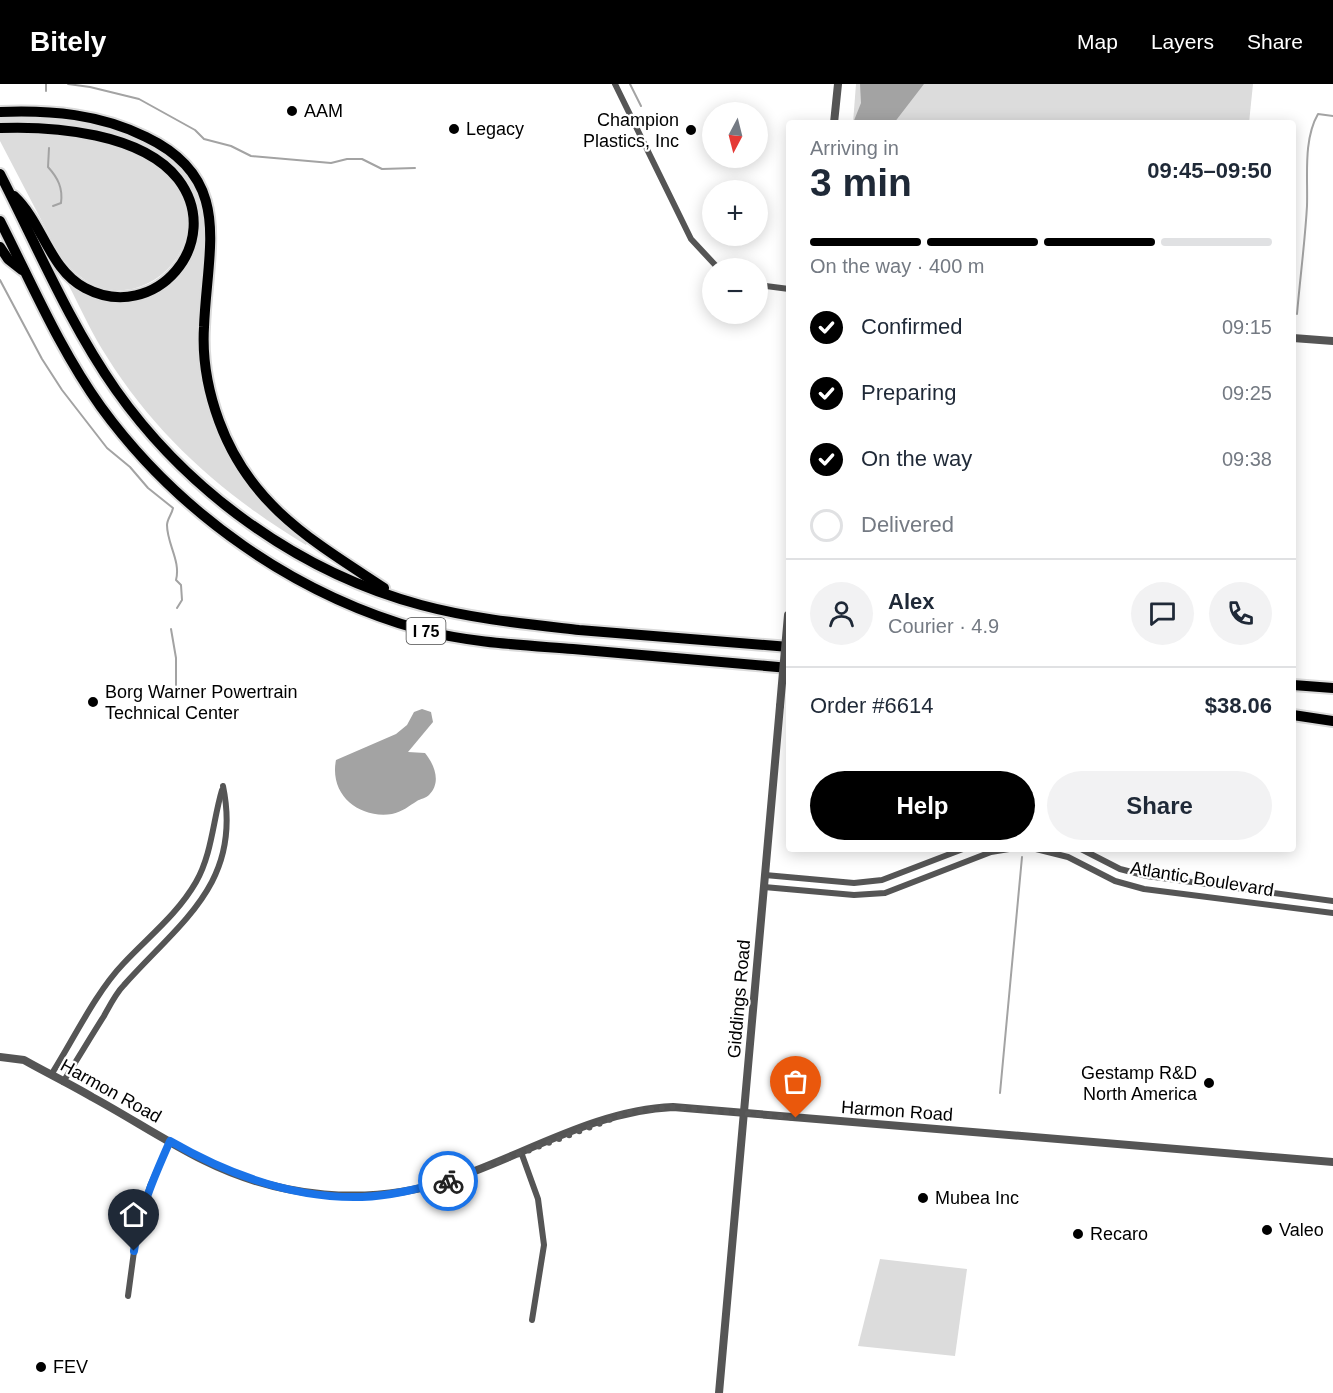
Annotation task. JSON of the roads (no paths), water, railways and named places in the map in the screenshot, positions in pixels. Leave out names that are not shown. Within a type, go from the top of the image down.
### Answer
[{"type":"highway","points":[[0,112],[52,112],[99,120],[158,143],[188,166],[199,181],[209,211],[205,360],[214,407],[231,450],[255,488],[285,520],[325,550],[399,598]]},
{"type":"highway","points":[[2,128],[46,128],[89,134],[129,147],[155,159],[177,178],[189,197],[193,213],[192,240],[186,257],[176,272],[154,290],[134,296],[104,296],[78,285],[64,272],[29,210],[8,191]]},
{"type":"highway","name":"I 75","points":[[0,174],[92,353],[124,400],[162,446],[222,502],[285,546],[332,571],[399,598],[428,607],[493,621],[786,647]]},
{"type":"highway","name":"I 75","points":[[0,221],[75,366],[102,408],[138,452],[209,520],[275,566],[314,588],[386,618],[462,638],[786,668]]},
{"type":"highway","points":[[0,247],[8,259],[26,273]]},
{"type":"highway","points":[[1296,685],[1333,688]]},
{"type":"highway","points":[[1296,715],[1333,721]]},
{"type":"street","points":[[615,84],[689,236],[707,258]]},
{"type":"street","points":[[834,120],[837,84]]},
{"type":"street","points":[[768,286],[786,289]]},
{"type":"street","points":[[1296,338],[1333,341]]},
{"type":"street","name":"Giddings Road","points":[[719,1393],[786,638]]},
{"type":"street","points":[[51,1076],[122,964],[164,924],[196,882],[211,840],[223,786],[229,814],[226,838],[212,883],[191,915],[122,986],[63,1082]]},
{"type":"street","points":[[765,875],[854,883],[882,880],[955,852]]},
{"type":"street","points":[[764,887],[854,895],[885,893],[991,852]]},
{"type":"street","name":"Atlantic Boulevard","points":[[1048,852],[1068,857],[1115,881],[1144,889],[1333,913]]},
{"type":"street","name":"Atlantic Boulevard","points":[[1087,852],[1120,869],[1147,876],[1333,901]]},
{"type":"street","name":"Harmon Road","points":[[0,1057],[24,1060],[203,1160],[284,1189],[328,1196],[364,1197],[408,1191],[449,1180],[633,1111],[673,1107],[1333,1162]]},
{"type":"street","points":[[128,1296],[137,1229],[150,1186],[170,1141]]},
{"type":"street","points":[[521,1152],[538,1199],[544,1245],[532,1320]]},
{"type":"waterway","points":[[46,84],[46,91]]},
{"type":"waterway","points":[[68,84],[139,99],[195,130],[204,139],[231,146],[251,156],[331,163],[347,159],[362,159],[382,169],[415,168]]},
{"type":"waterway","points":[[630,84],[641,106]]},
{"type":"waterway","points":[[1297,314],[1306,220],[1307,159],[1310,135],[1318,114],[1333,116]]},
{"type":"waterway","points":[[49,148],[48,167],[57,179],[61,193],[61,203],[53,206]]},
{"type":"waterway","points":[[0,280],[42,359],[62,390],[107,448],[130,467],[148,488],[173,508],[167,525],[177,566],[176,580],[181,585],[182,600],[177,608]]},
{"type":"waterway","points":[[171,629],[176,658],[176,697]]},
{"type":"waterway","points":[[1000,1093],[1022,857]]},
{"type":"place","name":"AAM","points":[[292,111]]},
{"type":"place","name":"Legacy","points":[[454,129]]},
{"type":"place","name":"Champion Plastics, Inc","points":[[691,130]]},
{"type":"place","name":"Borg Warner Powertrain Technical Center","points":[[93,702]]},
{"type":"place","name":"Gestamp R&D North America","points":[[1209,1083]]},
{"type":"place","name":"Mubea Inc","points":[[923,1198]]},
{"type":"place","name":"Valeo","points":[[1267,1230]]},
{"type":"place","name":"Recaro","points":[[1078,1234]]},
{"type":"place","name":"FEV","points":[[41,1367]]}]
